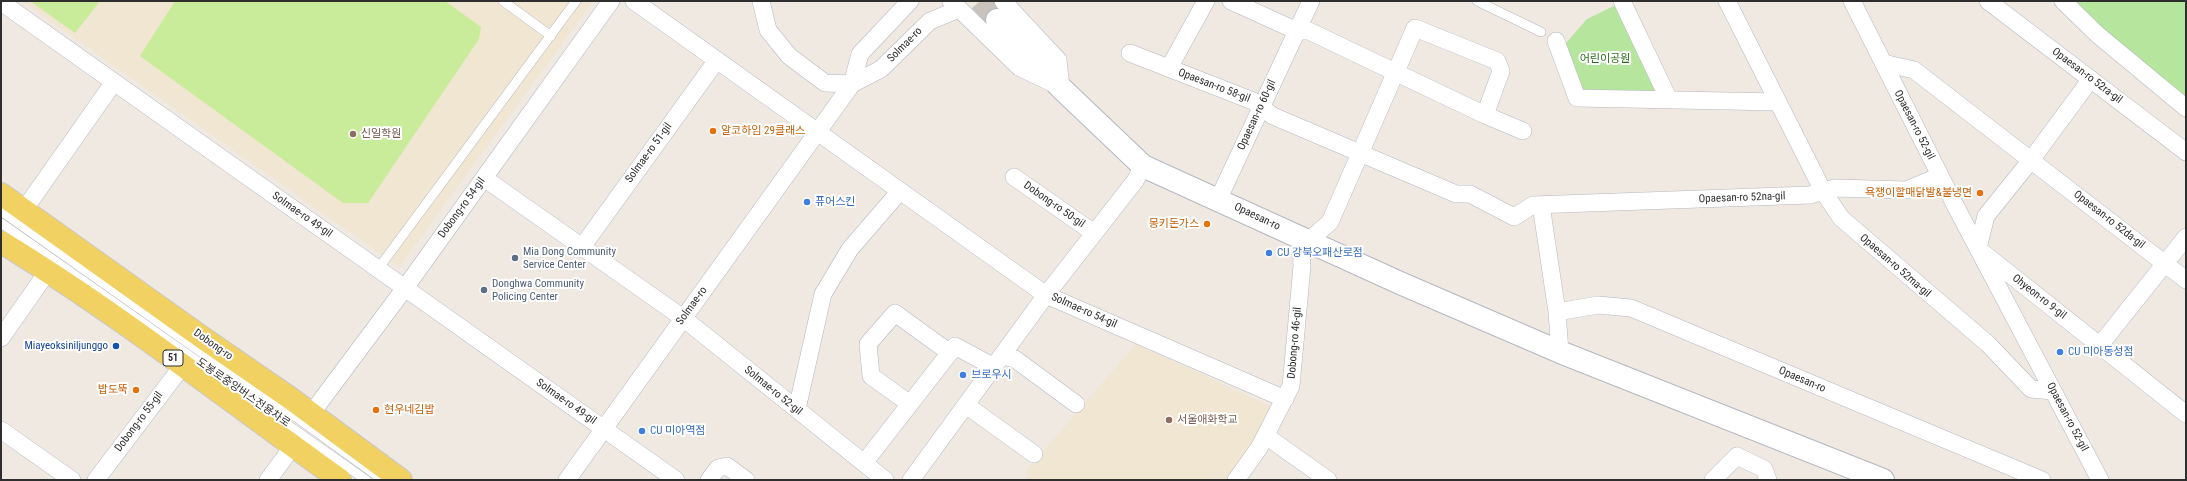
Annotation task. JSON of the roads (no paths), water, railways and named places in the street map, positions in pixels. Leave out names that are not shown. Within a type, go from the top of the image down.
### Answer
[{"type":"main road","name":"Dobong-ro","points":[[1,194],[311,414],[401,480]]},
{"type":"main road","name":"51","points":[[1,240],[183,365],[340,480]]},
{"type":"street","name":"Dobong-ro 54-gil","points":[[311,414],[405,288],[612,1]]},
{"type":"street","points":[[634,1],[818,132]]},
{"type":"street","name":"Solmae-ro","points":[[761,1],[768,30],[789,56],[825,83],[852,84],[882,69],[930,21],[955,5]]},
{"type":"street","name":"Solmae-ro","points":[[567,480],[852,84],[860,54],[910,1]]},
{"type":"street","points":[[1169,68],[1206,1]]},
{"type":"street","points":[[1231,1],[1297,31],[1309,31],[1485,115],[1522,131]]},
{"type":"street","name":"Opaesan-ro 60-gil","points":[[1218,200],[1311,1]]},
{"type":"street","points":[[1622,1],[1668,100]]},
{"type":"street","name":"Opaesan-ro 52ma-gil","points":[[1726,1],[1823,191],[1841,218],[1988,344],[2031,389],[2053,391]]},
{"type":"street","name":"Opaesan-ro 52-gil","points":[[1852,1],[1940,176],[2100,480]]},
{"type":"street","name":"Opaesan-ro 52ra-gil","points":[[1988,1],[2186,152]]},
{"type":"street","points":[[2063,1],[2098,35],[2186,108]]},
{"type":"street","name":"Solmae-ro 49-gil","points":[[1,2],[676,480]]},
{"type":"street","points":[[955,5],[1019,67],[1061,88]]},
{"type":"street","name":"Opaesan-ro","points":[[1000,10],[1061,88],[1143,166],[1560,352],[1883,480]]},
{"type":"street","points":[[1309,241],[1330,222],[1415,28],[1497,61],[1501,71],[1485,115]]},
{"type":"street","points":[[1556,41],[1577,98],[1777,102]]},
{"type":"street","name":"Opaesan-ro 58-gil","points":[[1130,53],[1253,101],[1273,116],[1456,194],[1470,194],[1514,217],[1532,205],[1541,205]]},
{"type":"street","name":"Solmae-ro 51-gil","points":[[582,247],[716,60]]},
{"type":"street","name":"Opaesan-ro 52da-gil","points":[[1884,63],[1914,70],[2186,280]]},
{"type":"street","points":[[1978,248],[1986,216],[2031,160],[2091,79]]},
{"type":"street","points":[[24,210],[114,82]]},
{"type":"street","name":"Solmae-ro 54-gil","points":[[818,132],[1046,295],[1285,398]]},
{"type":"street","name":"Dobong-ro 50-gil","points":[[911,480],[1046,295],[1135,181],[1143,166]]},
{"type":"street","name":"Opaesan-ro 52na-gil","points":[[1541,205],[1810,195],[1835,188],[1906,190],[1940,176]]},
{"type":"street","name":"Dobong-ro 50-gil","points":[[1014,177],[1094,234]]},
{"type":"street","points":[[484,178],[683,318]]},
{"type":"street","points":[[797,410],[823,294],[850,249],[900,191]]},
{"type":"street","points":[[1541,205],[1557,312],[1560,352]]},
{"type":"street","points":[[2100,345],[2186,237]]},
{"type":"street","name":"Dobong-ro 46-gil","points":[[1236,480],[1266,436],[1291,386],[1302,266],[1300,255],[1309,241]]},
{"type":"street","name":"Ohyeon-ro 9-gil","points":[[1978,248],[2186,414]]},
{"type":"street","points":[[1,338],[48,271]]},
{"type":"street","name":"Opaesan-ro","points":[[1557,312],[1598,306],[1631,308],[2042,480]]},
{"type":"street","points":[[910,404],[871,376],[868,344],[895,313],[950,353]]},
{"type":"street","name":"Solmae-ro 52-gil","points":[[683,318],[885,480]]},
{"type":"street","points":[[864,463],[955,346],[998,361],[1015,359],[1076,404]]},
{"type":"street","name":"Dobong-ro 55-gil","points":[[96,480],[183,365]]},
{"type":"street","points":[[966,405],[1034,454]]},
{"type":"street","points":[[1,430],[72,480]]},
{"type":"street","points":[[1266,436],[1328,480]]},
{"type":"street","points":[[268,480],[293,446]]},
{"type":"street","points":[[1713,480],[1736,456],[1764,469],[1768,480]]},
{"type":"street","points":[[709,480],[718,468],[727,466],[746,480]]},
{"type":"lane","points":[[503,1],[551,36]]},
{"type":"lane","points":[[378,269],[576,1]]},
{"type":"lane","points":[[1477,1],[1540,32]]},
{"type":"lane","points":[[1,211],[259,393],[279,404],[383,480]]},
{"type":"lane","name":"도봉로중앙버스전용차로","points":[[1,223],[366,480]]},
{"type":"lane","points":[[1,240],[79,278]]},
{"type":"lane","points":[[108,298],[205,381]]},
{"type":"lane","points":[[316,462],[358,480]]},
{"type":"tunnel","points":[[980,1],[997,20]]},
{"type":"place","name":"알코하임 29클래스","points":[[713,131]]},
{"type":"place","name":"신일학원","points":[[353,134]]},
{"type":"place","name":"욕쟁이할매닭발&불냉면","points":[[1980,193]]},
{"type":"place","name":"퓨어스킨","points":[[807,202]]},
{"type":"place","name":"몽키돈가스","points":[[1207,224]]},
{"type":"place","name":"CU 강북오패산로점","points":[[1269,253]]},
{"type":"place","name":"Mia Dong Community Service Center","points":[[515,258]]},
{"type":"place","name":"Donghwa Community Policing Center","points":[[484,290]]},
{"type":"place","name":"Miayeoksiniljunggo","points":[[116,346]]},
{"type":"place","name":"CU 미아동성점","points":[[2060,352]]},
{"type":"place","name":"브로우시","points":[[963,375]]},
{"type":"place","name":"밥도뚝","points":[[136,390]]},
{"type":"place","name":"현우네김밥","points":[[376,410]]},
{"type":"place","name":"서울애화학교","points":[[1169,420]]},
{"type":"place","name":"CU 미아역점","points":[[642,431]]},
{"type":"park label","name":"어린이공원","points":[[1605,59]]}]
